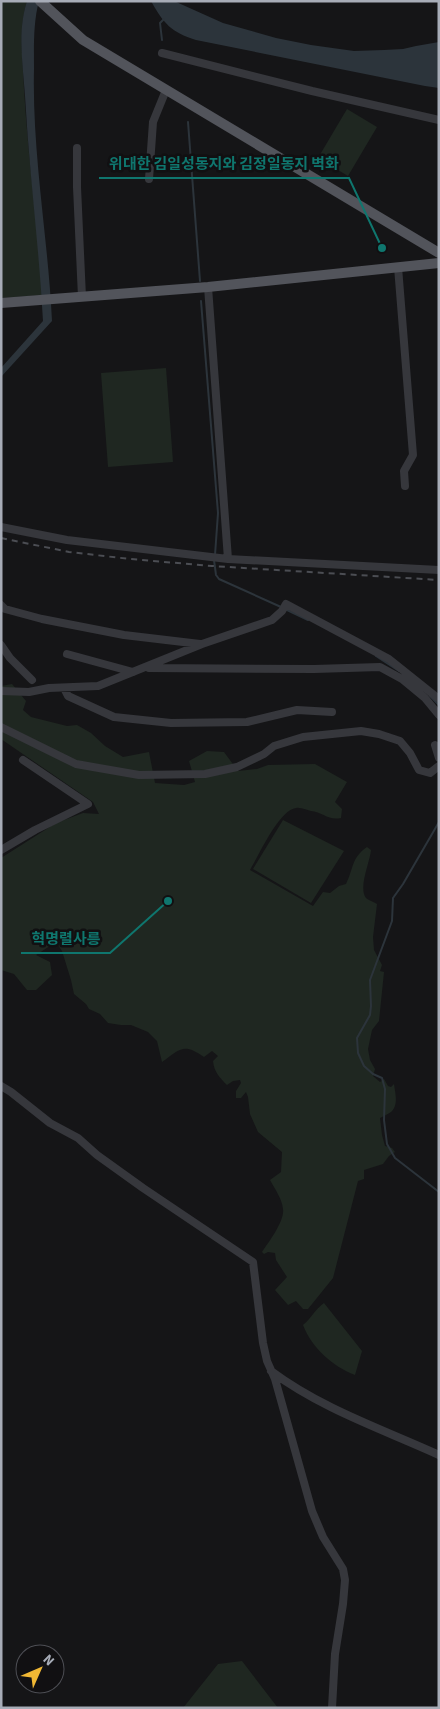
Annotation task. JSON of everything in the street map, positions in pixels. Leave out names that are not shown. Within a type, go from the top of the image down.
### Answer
[{"type":"main road","points":[[41,2],[83,40],[439,253]]},
{"type":"main road","points":[[1,303],[208,287],[439,263]]},
{"type":"street","points":[[162,53],[312,91],[439,120]]},
{"type":"street","points":[[149,179],[152,122],[166,90]]},
{"type":"street","points":[[77,148],[82,297]]},
{"type":"street","points":[[398,267],[413,455],[404,471],[405,486]]},
{"type":"street","points":[[208,287],[228,559]]},
{"type":"street","points":[[1,527],[67,540],[228,559],[439,570]]},
{"type":"street","points":[[1,618],[3,607],[42,619],[124,635],[202,644]]},
{"type":"street","points":[[1,690],[29,692],[49,688],[98,686],[202,644],[272,620],[284,607],[389,660],[439,699]]},
{"type":"street","points":[[1,645],[10,658],[32,680],[49,688]]},
{"type":"street","points":[[67,654],[133,672]]},
{"type":"street","points":[[144,668],[314,669],[380,667],[402,679],[425,698],[439,715]]},
{"type":"street","points":[[29,692],[32,680]]},
{"type":"street","points":[[64,688],[68,696],[114,717],[171,723],[247,722],[297,710],[332,712]]},
{"type":"street","points":[[1,727],[76,764],[139,775],[206,774],[237,767],[264,754],[274,746],[303,737],[361,732],[379,734],[400,741],[410,753],[419,770],[430,773],[439,766]]},
{"type":"street","points":[[435,745],[439,758]]},
{"type":"street","points":[[1,850],[35,830],[88,804],[23,760]]},
{"type":"street","points":[[1,1086],[50,1123],[78,1138],[143,1188],[253,1262],[264,1343],[312,1511],[323,1537],[343,1569],[345,1580],[344,1604],[335,1654],[332,1708]]},
{"type":"street","points":[[272,1371],[308,1396],[350,1417],[439,1455]]},
{"type":"shaded area","points":[[1,1],[27,1],[22,34],[22,56],[42,295],[1,298]]},
{"type":"shaded area","points":[[27,1],[39,1],[34,35],[35,132],[52,321],[1,377],[1,368],[43,321],[21,37]]},
{"type":"shaded area","points":[[151,1],[174,1],[223,23],[276,38],[311,45],[354,51],[403,49],[439,42],[439,88],[196,40],[180,34],[169,26]]},
{"type":"shaded area","points":[[347,109],[377,127],[348,176],[318,158]]},
{"type":"shaded area","points":[[166,368],[173,462],[108,467],[101,373]]},
{"type":"shaded area","points":[[12,684],[26,701],[23,710],[31,717],[67,726],[77,725],[123,757],[149,752],[155,783],[184,785],[195,782],[189,761],[207,751],[224,752],[238,771],[257,769],[268,765],[315,764],[347,782],[335,802],[342,809],[341,818],[337,819],[300,808],[290,811],[276,825],[250,870],[313,906],[323,892],[330,893],[339,886],[346,884],[358,855],[367,847],[371,850],[363,888],[366,898],[377,904],[373,937],[374,950],[382,965],[380,971],[384,972],[379,1021],[372,1030],[368,1049],[370,1060],[375,1069],[373,1076],[380,1082],[384,1079],[388,1086],[391,1087],[394,1084],[395,1106],[391,1112],[380,1118],[385,1146],[392,1148],[395,1152],[383,1164],[364,1170],[364,1179],[358,1181],[333,1278],[308,1309],[303,1309],[296,1301],[288,1305],[275,1290],[287,1277],[276,1260],[275,1253],[268,1252],[264,1254],[262,1252],[276,1232],[283,1214],[278,1194],[270,1180],[281,1172],[282,1152],[258,1132],[250,1114],[246,1092],[241,1098],[236,1098],[236,1091],[241,1083],[240,1080],[233,1081],[227,1085],[224,1082],[218,1074],[213,1061],[218,1056],[212,1051],[204,1057],[192,1050],[183,1049],[162,1062],[157,1041],[148,1032],[131,1025],[108,1023],[100,1014],[89,1009],[74,994],[62,951],[56,942],[36,955],[50,962],[52,975],[36,990],[27,990],[14,974],[1,970],[1,858],[56,823],[83,813],[99,814],[93,802],[1,739],[1,686]]},
{"type":"shaded area","points":[[283,820],[344,851],[311,903],[253,869]]},
{"type":"shaded area","points":[[324,1303],[362,1351],[355,1375],[338,1367],[317,1349],[303,1325]]},
{"type":"shaded area","points":[[242,1661],[278,1708],[183,1708],[218,1664]]},
{"type":"waterway","points":[[162,40],[160,23],[164,19]]},
{"type":"waterway","points":[[188,122],[200,281]]},
{"type":"waterway","points":[[201,301],[218,513],[215,555]]},
{"type":"waterway","points":[[214,560],[216,575],[219,579],[281,607]]},
{"type":"waterway","points":[[285,609],[308,620]]},
{"type":"waterway","points":[[376,656],[399,671]]},
{"type":"waterway","points":[[430,696],[439,705]]},
{"type":"waterway","points":[[439,822],[393,898],[392,921],[370,980],[370,1015],[357,1038],[358,1053],[364,1066],[373,1074],[382,1078],[385,1089],[384,1120],[387,1144],[395,1158],[439,1192]]},
{"type":"railway","points":[[1,538],[69,552],[130,559],[439,580]]},
{"type":"place","name":"위대한 김일성동지와 김정일동지 벽화","points":[[382,248]]},
{"type":"place","name":"혁명렬사릉","points":[[168,901]]}]
